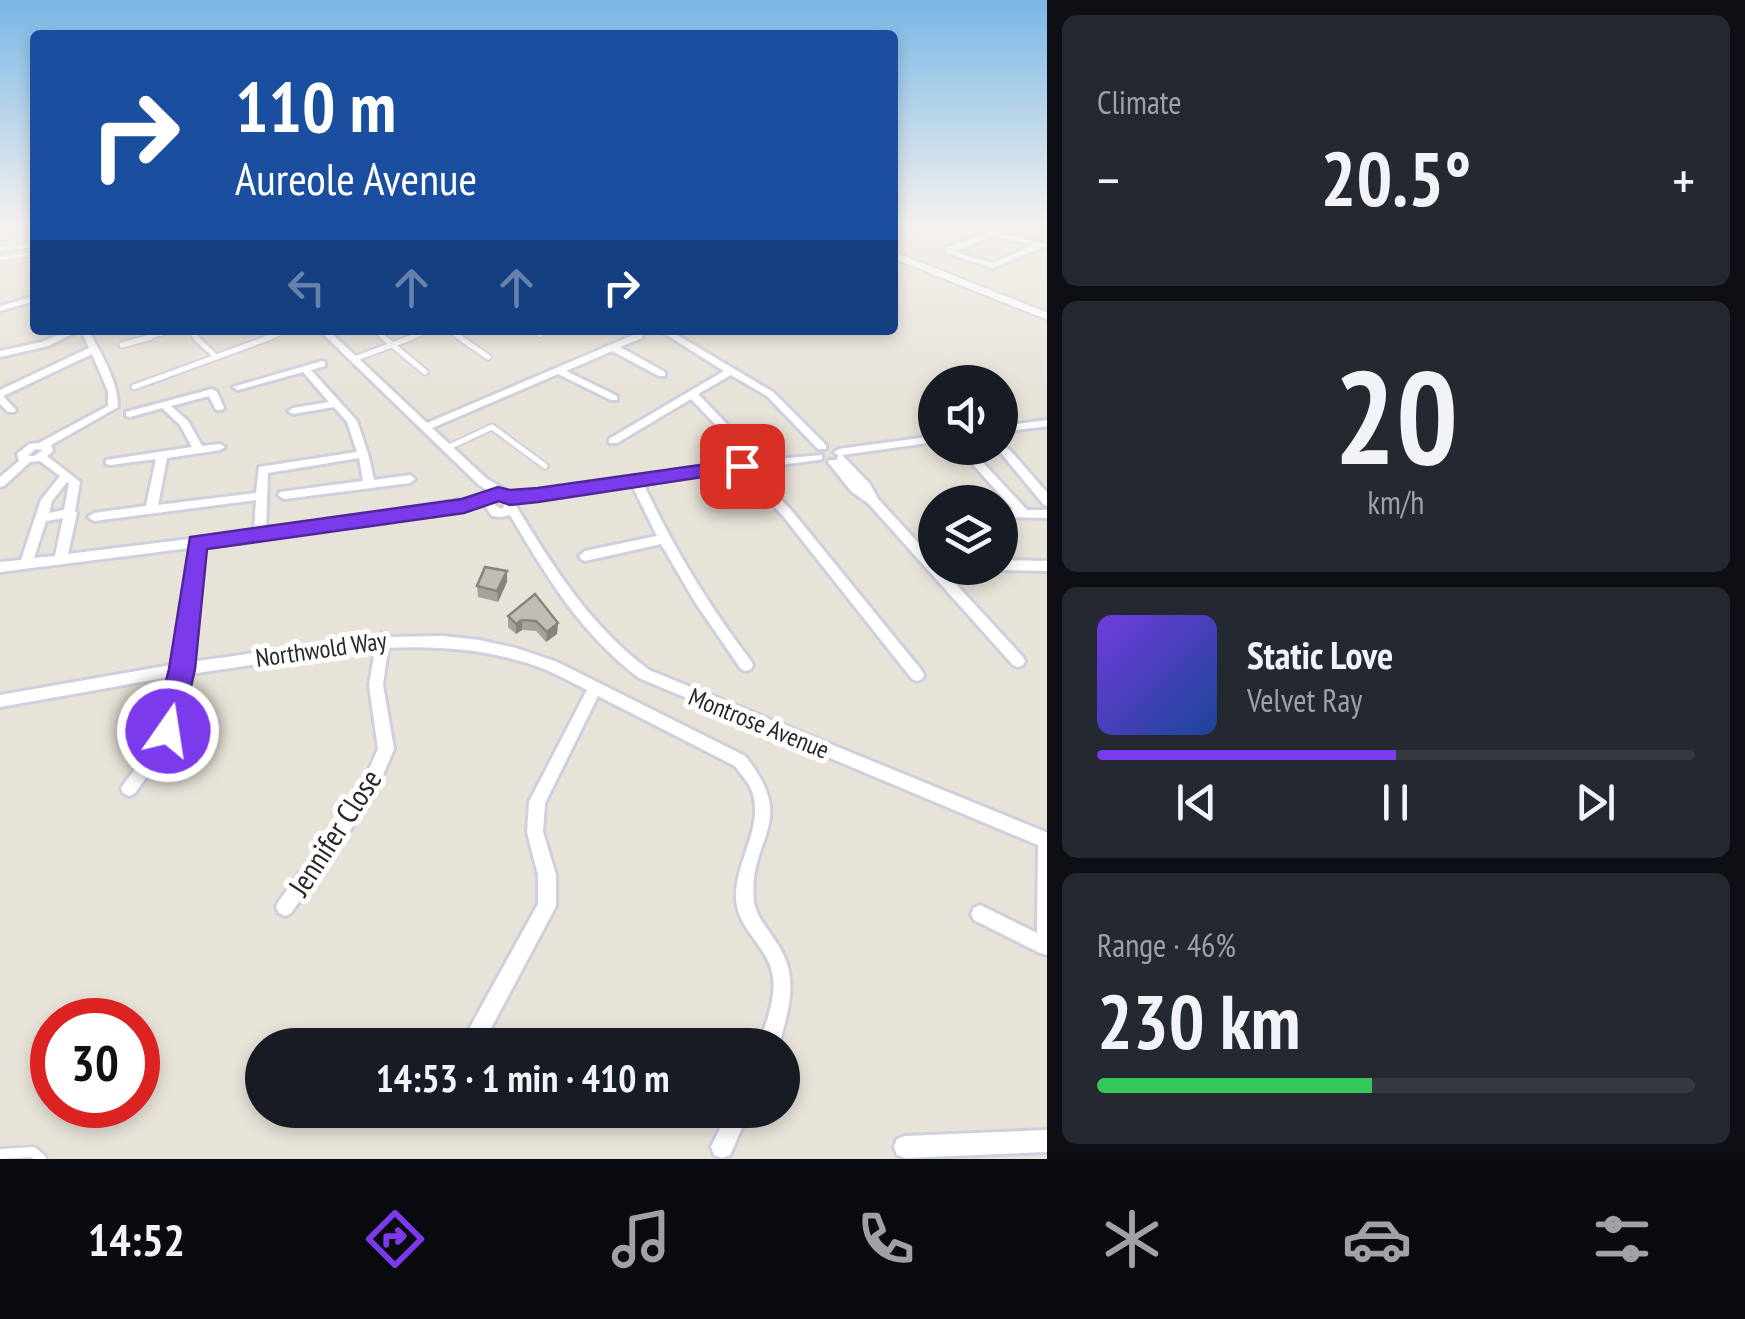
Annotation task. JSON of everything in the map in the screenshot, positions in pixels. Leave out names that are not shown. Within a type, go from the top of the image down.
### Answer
[{"type":"main road","points":[[954,279],[1047,317]]},
{"type":"main road","points":[[975,279],[1047,308]]},
{"type":"street","points":[[1,312],[30,300]]},
{"type":"street","points":[[0,354],[35,347],[64,335]]},
{"type":"street","points":[[0,483],[26,460],[21,457],[24,451],[42,451],[113,407],[113,391],[88,335]]},
{"type":"street","name":"Montrose Avenue","points":[[328,335],[482,482],[525,532],[590,627],[616,654],[644,674],[1047,841]]},
{"type":"street","points":[[672,335],[732,370],[794,414],[820,452]]},
{"type":"street","points":[[426,427],[639,336]]},
{"type":"street","points":[[614,348],[662,374]]},
{"type":"street","points":[[12,410],[0,396],[95,349]]},
{"type":"street","points":[[238,388],[322,364]]},
{"type":"street","points":[[305,370],[352,421],[368,484]]},
{"type":"street","points":[[612,441],[732,370]]},
{"type":"street","points":[[560,372],[614,398]]},
{"type":"street","points":[[130,414],[212,392],[219,408]]},
{"type":"street","points":[[692,394],[745,449]]},
{"type":"street","points":[[293,411],[337,403]]},
{"type":"street","points":[[164,405],[184,424],[199,450]]},
{"type":"street","points":[[1018,427],[1047,423]]},
{"type":"street","points":[[0,568],[500,502],[820,452],[837,458],[918,442]]},
{"type":"street","points":[[110,462],[220,447]]},
{"type":"street","points":[[42,451],[76,482],[61,558]]},
{"type":"street","points":[[260,535],[263,470],[362,454]]},
{"type":"street","points":[[151,510],[162,455]]},
{"type":"street","points":[[837,458],[854,488],[874,502],[918,547]]},
{"type":"street","points":[[979,465],[1024,514]]},
{"type":"street","points":[[1017,465],[1047,501]]},
{"type":"street","points":[[742,466],[787,514],[916,675]]},
{"type":"street","points":[[26,563],[47,500],[66,476]]},
{"type":"street","points":[[284,495],[410,479]]},
{"type":"street","points":[[636,481],[662,539],[714,625],[746,665]]},
{"type":"street","points":[[94,517],[260,496]]},
{"type":"street","points":[[41,518],[71,513]]},
{"type":"street","points":[[1018,514],[1047,514]]},
{"type":"street","points":[[585,556],[662,539]]},
{"type":"street","points":[[129,788],[162,744],[182,669],[197,543]]},
{"type":"street","points":[[1018,565],[1047,566]]},
{"type":"street","points":[[952,585],[1018,661]]},
{"type":"street","name":"Northwold Way","points":[[0,702],[182,669],[383,640],[462,644],[528,656],[740,761],[754,776],[763,806],[745,903],[782,975],[781,1003],[774,1028]]},
{"type":"street","name":"Jennifer Close","points":[[285,907],[367,793],[386,749],[376,685],[383,640]]},
{"type":"street","points":[[480,1028],[546,906],[547,875],[535,832],[537,802],[595,688]]},
{"type":"street","points":[[980,914],[1047,948],[1047,841]]},
{"type":"street","points":[[722,1147],[731,1128]]},
{"type":"street","points":[[905,1147],[1047,1141]]},
{"type":"lane","points":[[122,345],[157,335]]},
{"type":"lane","points":[[193,335],[216,358]]},
{"type":"lane","points":[[134,388],[276,335]]},
{"type":"lane","points":[[381,335],[425,372]]},
{"type":"lane","points":[[354,359],[417,335]]},
{"type":"lane","points":[[456,335],[488,357]]},
{"type":"lane","points":[[447,448],[492,427],[545,466]]},
{"type":"lane","points":[[0,1154],[34,1152],[41,1159]]},
{"type":"building","points":[[485,567],[507,571],[497,591],[477,586]]},
{"type":"building","points":[[535,594],[558,623],[547,632],[536,621],[522,620],[516,624],[508,616]]},
{"type":"route","points":[[168,731],[182,669],[197,543],[464,506],[498,494],[510,498],[538,495],[742,466]]}]
